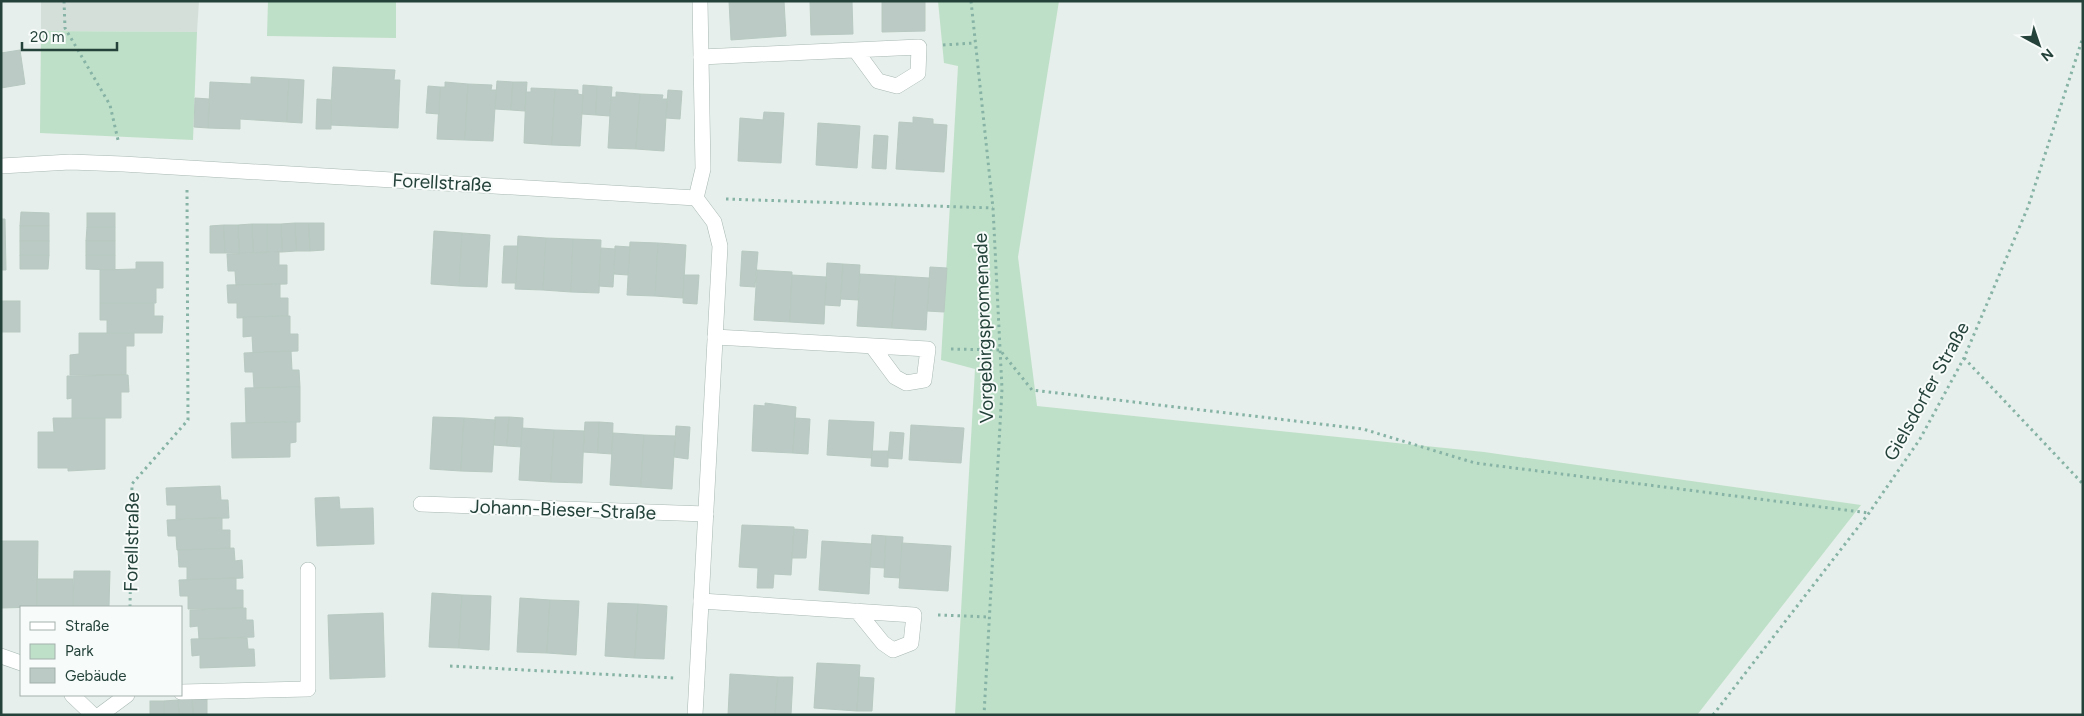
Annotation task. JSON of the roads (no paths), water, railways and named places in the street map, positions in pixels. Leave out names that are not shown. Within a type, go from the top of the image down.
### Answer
[{"type":"street","points":[[695,715],[720,246],[714,222],[696,198],[703,169],[700,1]]},
{"type":"street","points":[[701,57],[920,47],[918,73],[897,86],[878,81],[856,51]]},
{"type":"street","name":"Forellstraße","points":[[1,166],[70,162],[123,164],[696,198]]},
{"type":"street","points":[[715,337],[928,349],[924,380],[906,383],[895,377],[872,346]]},
{"type":"street","name":"Johann-Bieser-Straße","points":[[421,504],[706,514]]},
{"type":"street","points":[[182,692],[308,689],[308,570]]},
{"type":"street","points":[[701,601],[857,610],[914,614],[911,643],[893,650],[882,643],[857,610]]},
{"type":"street","points":[[1,656],[20,664]]},
{"type":"street","points":[[73,696],[93,715]]},
{"type":"street","points":[[100,715],[126,696]]}]
